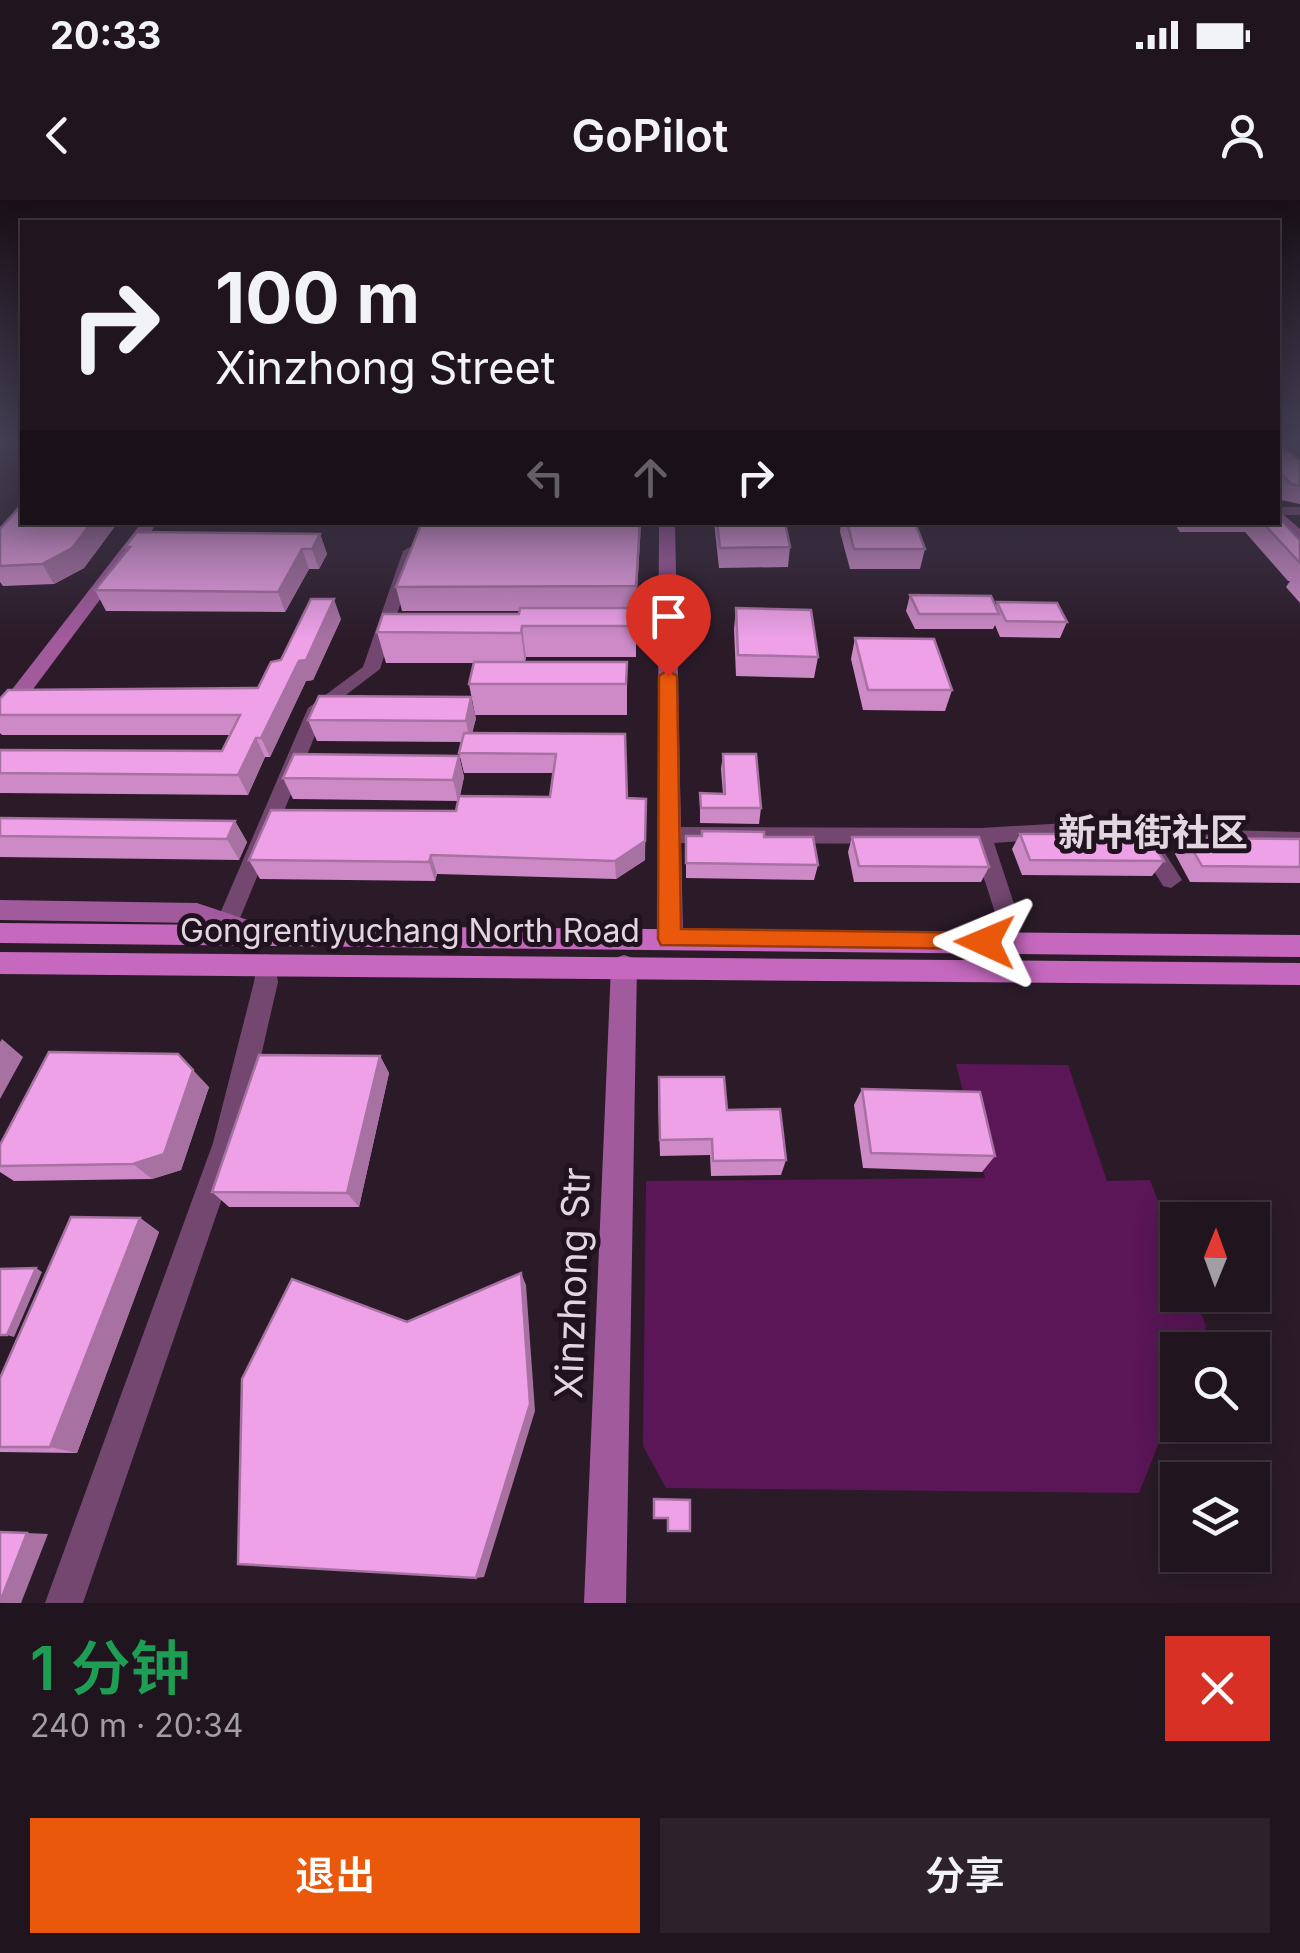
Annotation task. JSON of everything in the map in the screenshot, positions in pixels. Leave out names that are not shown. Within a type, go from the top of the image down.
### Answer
[{"type":"main road","name":"Gongrentiyuchang North Road","points":[[0,933],[264,950],[624,966],[1300,974]]},
{"type":"main road","name":"Gongrentiyuchang North Road","points":[[0,963],[264,950],[670,939],[1300,946]]},
{"type":"street","points":[[1280,515],[1300,540]]},
{"type":"street","points":[[0,719],[149,525]]},
{"type":"street","points":[[667,525],[670,939]]},
{"type":"street","points":[[227,922],[317,708],[371,669],[410,551]]},
{"type":"street","points":[[669,835],[980,836],[1138,826],[1178,837],[1300,840]]},
{"type":"street","points":[[1138,826],[1171,880]]},
{"type":"street","points":[[980,836],[1009,922]]},
{"type":"street","name":"Gongrentiyuchang North Road","points":[[0,910],[198,913],[227,922],[264,950]]},
{"type":"street","points":[[64,1603],[227,1143],[266,982],[264,950]]},
{"type":"street","name":"Xinzhong Str","points":[[605,1603],[624,966]]},
{"type":"shaded area","points":[[956,1064],[1068,1065],[1107,1181],[1150,1180],[1160,1207],[1160,1312],[1201,1312],[1206,1326],[1204,1332],[1160,1332],[1160,1440],[1139,1493],[666,1488],[643,1446],[646,1181],[985,1178]]},
{"type":"building","points":[[18,508],[20,525],[90,525],[72,548],[42,564],[0,566],[0,529]]},
{"type":"building","points":[[1280,519],[1300,540],[1300,563],[1265,525],[1280,525]]},
{"type":"building","points":[[421,525],[640,525],[636,586],[396,587]]},
{"type":"building","points":[[717,525],[786,525],[790,547],[720,548]]},
{"type":"building","points":[[848,525],[916,525],[925,549],[854,549]]},
{"type":"building","points":[[137,532],[320,534],[312,549],[302,549],[278,592],[95,590],[130,547],[125,547]]},
{"type":"building","points":[[910,595],[991,596],[999,614],[919,614]]},
{"type":"building","points":[[311,599],[334,599],[306,660],[299,661],[238,775],[0,773],[0,750],[222,751],[240,715],[0,715],[0,699],[8,690],[258,688],[271,662],[281,660]]},
{"type":"building","points":[[997,602],[1057,603],[1067,622],[1006,621]]},
{"type":"building","points":[[520,608],[636,608],[636,626],[522,626],[521,633],[377,632],[383,614],[519,614]]},
{"type":"building","points":[[736,608],[811,610],[818,657],[738,655]]},
{"type":"building","points":[[855,638],[934,639],[952,690],[868,690]]},
{"type":"building","points":[[474,662],[627,662],[626,684],[469,684]]},
{"type":"building","points":[[319,696],[471,697],[466,721],[308,720]]},
{"type":"building","points":[[464,733],[625,734],[627,798],[646,799],[645,841],[615,861],[431,855],[429,862],[249,860],[271,810],[456,811],[459,796],[550,797],[556,754],[459,753]]},
{"type":"building","points":[[294,754],[459,756],[453,780],[283,778]]},
{"type":"building","points":[[723,754],[756,754],[761,808],[701,808],[700,793],[725,794]]},
{"type":"building","points":[[0,818],[235,821],[227,839],[0,836]]},
{"type":"building","points":[[702,831],[813,837],[818,865],[686,863],[686,836],[702,836]]},
{"type":"building","points":[[1020,834],[1147,834],[1164,861],[1030,860]]},
{"type":"building","points":[[852,837],[979,837],[989,867],[859,866]]},
{"type":"building","points":[[1186,838],[1300,839],[1300,867],[1202,866]]},
{"type":"building","points":[[49,1052],[178,1054],[193,1070],[164,1154],[133,1164],[0,1166],[0,1145]]},
{"type":"building","points":[[259,1055],[380,1056],[347,1193],[212,1192]]},
{"type":"building","points":[[659,1077],[724,1077],[727,1110],[780,1109],[786,1160],[713,1161],[712,1139],[660,1140]]},
{"type":"building","points":[[862,1089],[980,1092],[995,1156],[871,1153]]},
{"type":"building","points":[[71,1217],[140,1218],[50,1447],[0,1447],[0,1378]]},
{"type":"building","points":[[36,1268],[7,1335],[0,1335],[0,1269]]},
{"type":"building","points":[[521,1273],[530,1404],[476,1578],[238,1564],[242,1379],[292,1279],[407,1322]]},
{"type":"building","points":[[654,1499],[690,1500],[690,1531],[668,1531],[668,1518],[654,1518]]},
{"type":"building","points":[[0,1532],[27,1533],[0,1602]]},
{"type":"district","name":"新中街社区","points":[[1153,832]]},
{"type":"route","points":[[668,676],[670,939],[985,942]]}]
